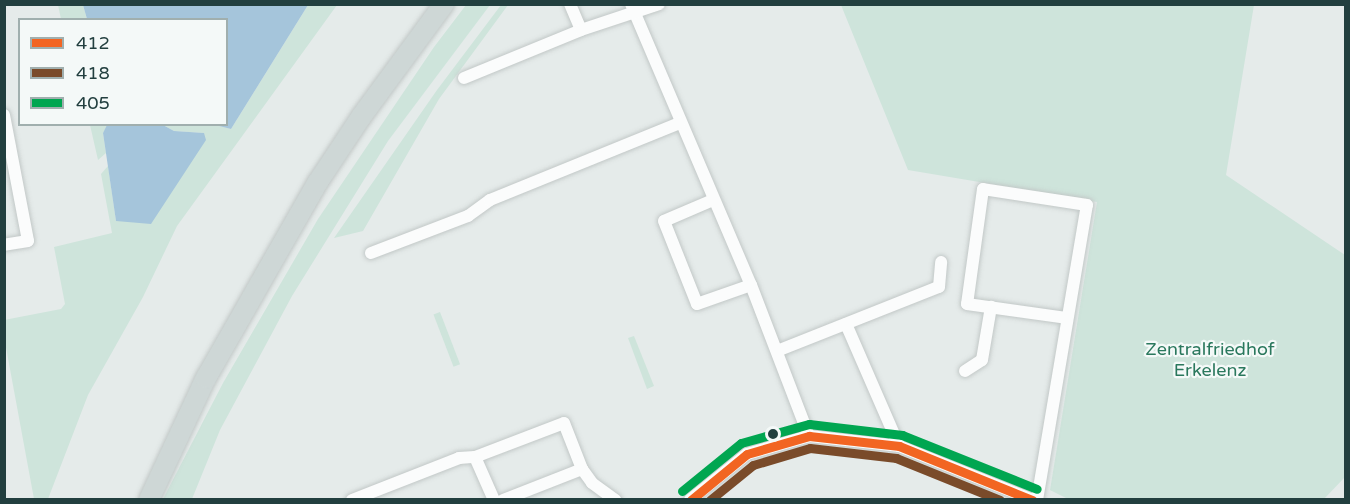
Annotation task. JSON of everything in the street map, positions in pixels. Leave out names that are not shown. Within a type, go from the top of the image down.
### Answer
[{"type":"main road","points":[[149,500],[206,378],[318,182],[361,117],[444,4]]},
{"type":"street","points":[[570,4],[581,30]]},
{"type":"street","points":[[464,78],[633,9],[659,4]]},
{"type":"street","points":[[633,9],[751,285],[809,436]]},
{"type":"street","points":[[4,115],[10,171],[28,241],[4,245]]},
{"type":"street","points":[[371,253],[468,216],[490,200],[680,123]]},
{"type":"street","points":[[690,500],[747,454],[809,436],[899,446],[1035,500],[1087,206],[983,189],[967,304],[1066,318]]},
{"type":"street","points":[[713,200],[664,221],[697,304],[751,285]]},
{"type":"street","points":[[777,351],[939,287],[941,262]]},
{"type":"street","points":[[965,371],[982,360],[991,307]]},
{"type":"street","points":[[846,324],[899,446]]},
{"type":"street","points":[[352,500],[459,458],[475,457],[564,423],[582,469],[592,483],[615,500]]},
{"type":"street","points":[[475,457],[494,500]]},
{"type":"street","points":[[503,500],[582,469]]},
{"type":"green space","points":[[58,5],[83,5],[87,18],[61,18]]},
{"type":"green space","points":[[308,5],[337,5],[177,226],[143,297],[88,395],[48,499],[34,499],[5,342],[4,320],[61,309],[65,304],[54,247],[112,233],[101,174],[108,166],[116,221],[204,133],[174,131],[165,126],[219,126],[231,129]]},
{"type":"green space","points":[[466,5],[490,5],[388,141],[292,296],[220,430],[192,499],[163,499],[223,383],[318,219],[434,47]]},
{"type":"green space","points":[[501,5],[508,5],[439,99],[363,231],[334,238],[437,90]]},
{"type":"green space","name":"Zentralfriedhof Erkelenz","points":[[841,5],[1254,5],[1226,175],[1345,255],[1345,477],[1324,499],[1070,500],[1050,490],[1097,202],[908,170]]},
{"type":"green space","points":[[90,126],[107,126],[103,133],[106,153],[98,160]]},
{"type":"green space","points":[[440,312],[460,364],[454,367],[433,315]]},
{"type":"green space","points":[[634,336],[654,386],[647,389],[628,338]]},
{"type":"water","points":[[83,4],[308,5],[231,129],[219,126],[228,126],[228,18],[87,18]]},
{"type":"water","points":[[106,126],[165,126],[174,131],[204,133],[206,140],[151,224],[116,221],[103,133]]},
{"type":"transit line","name":"405","points":[[682,491],[741,443],[809,424],[902,435],[1037,489]]},
{"type":"transit line","name":"412","points":[[691,500],[747,454],[809,436],[899,446],[1032,500]]},
{"type":"transit line","name":"418","points":[[710,500],[753,465],[810,448],[896,458],[1000,500]]}]
